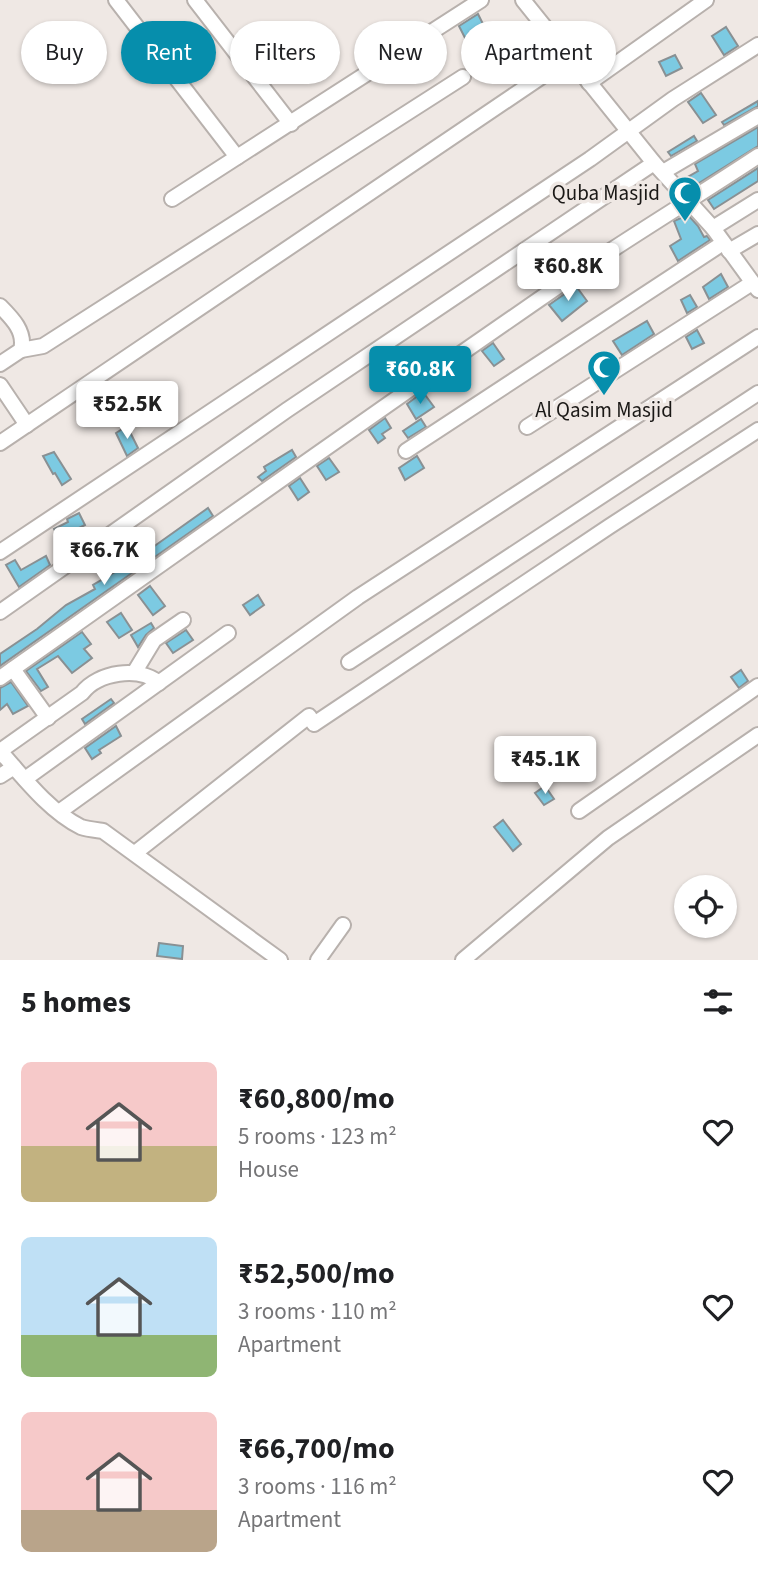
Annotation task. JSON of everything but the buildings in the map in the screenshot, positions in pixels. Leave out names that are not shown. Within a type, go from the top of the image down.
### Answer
[{"type":"street","points":[[117,0],[237,157]]},
{"type":"street","points":[[195,0],[291,124]]},
{"type":"street","points":[[172,199],[481,0]]},
{"type":"street","points":[[523,0],[540,21]]},
{"type":"street","points":[[616,64],[706,0]]},
{"type":"street","points":[[0,552],[758,45]]},
{"type":"street","points":[[0,364],[22,350],[43,346],[461,78]]},
{"type":"street","points":[[0,443],[531,84]]},
{"type":"street","points":[[527,427],[755,287],[713,228],[590,84]]},
{"type":"street","points":[[0,612],[287,410],[659,168],[758,116]]},
{"type":"street","points":[[0,678],[340,437],[601,257],[758,156]]},
{"type":"street","points":[[713,228],[758,200]]},
{"type":"street","points":[[406,451],[726,247],[758,234]]},
{"type":"street","points":[[0,306],[21,332],[24,342],[22,350]]},
{"type":"street","points":[[59,812],[358,597],[758,337]]},
{"type":"street","points":[[0,385],[27,425]]},
{"type":"street","points":[[349,662],[758,393]]},
{"type":"street","points":[[135,853],[309,716],[314,723],[758,430]]},
{"type":"street","points":[[134,673],[154,640],[183,620]]},
{"type":"street","points":[[25,779],[228,632]]},
{"type":"street","points":[[13,669],[48,718]]},
{"type":"street","points":[[159,683],[145,674],[104,677],[93,682],[82,693],[0,751],[59,812],[82,827],[103,831],[280,960]]},
{"type":"street","points":[[579,811],[758,686]]},
{"type":"street","points":[[463,960],[608,838],[758,735]]},
{"type":"street","points":[[0,776],[14,767]]},
{"type":"street","points":[[318,960],[343,925]]},
{"type":"place","name":"Quba Masjid","points":[[685,223]]},
{"type":"place","name":"Al Qasim Masjid","points":[[604,397]]}]
